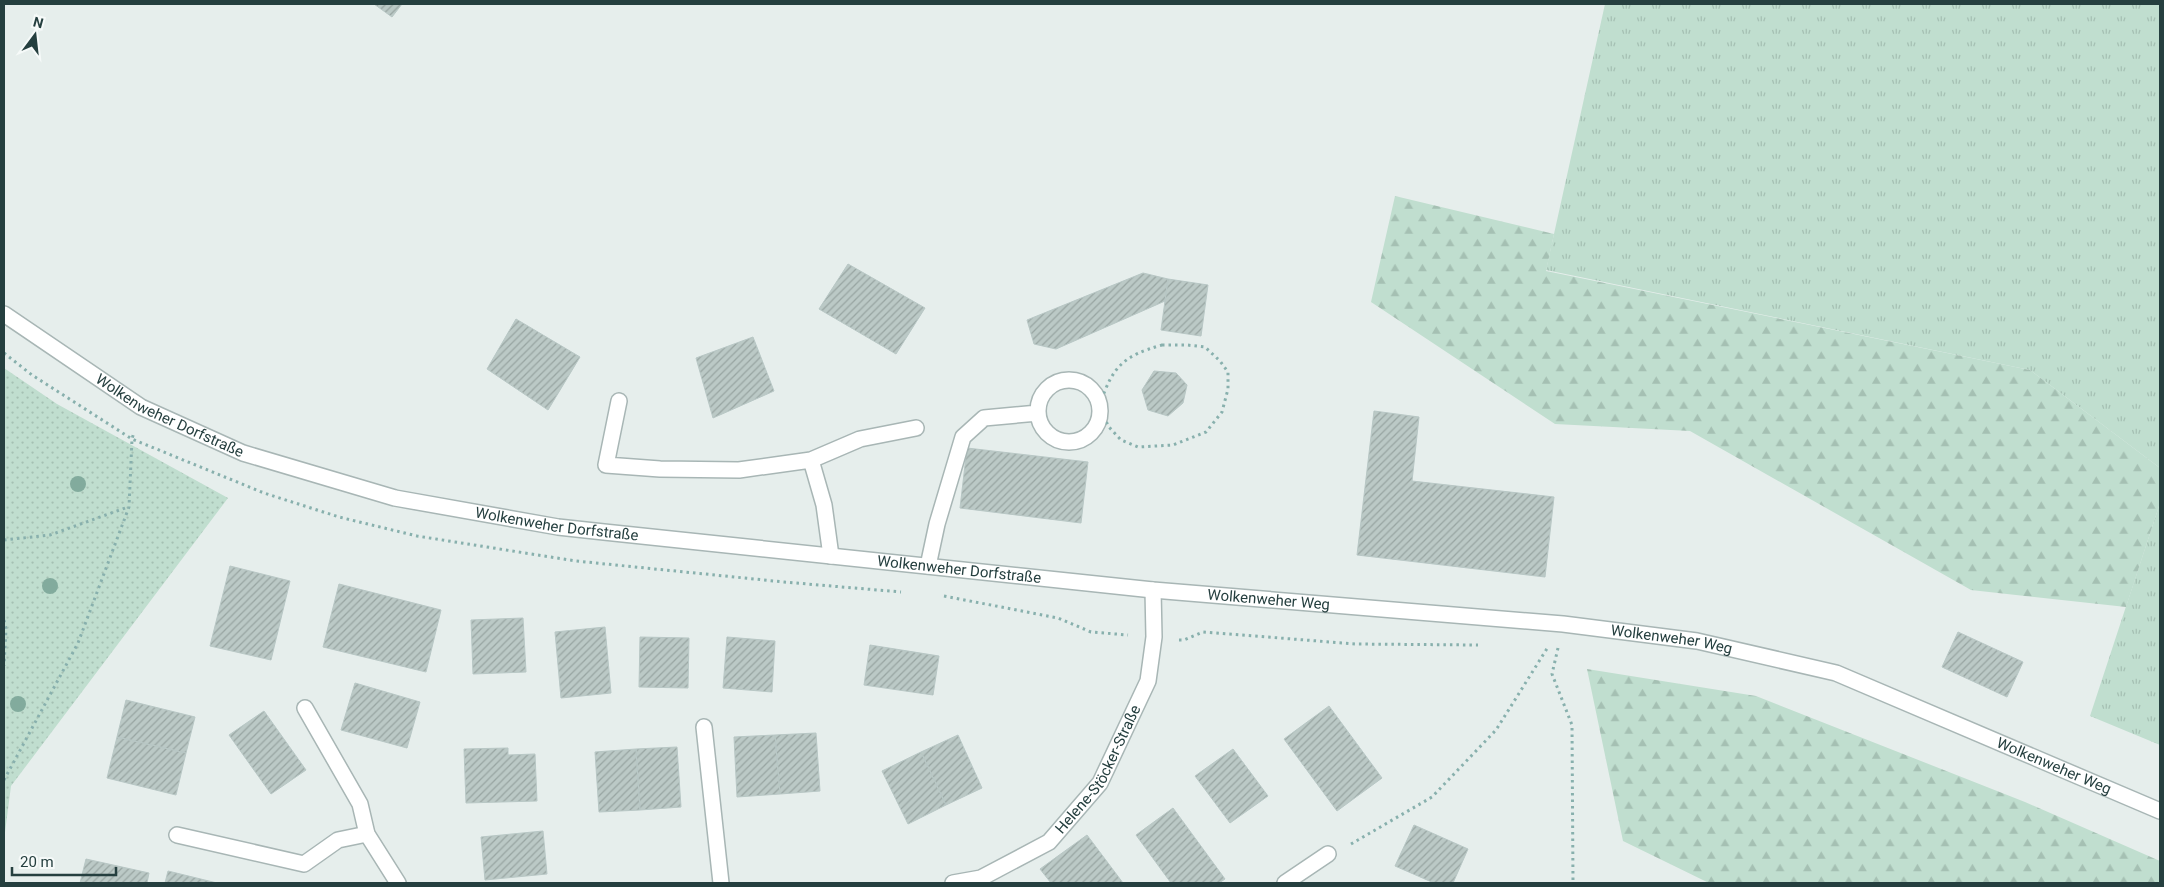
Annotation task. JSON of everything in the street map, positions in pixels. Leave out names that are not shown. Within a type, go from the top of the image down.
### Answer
[{"type":"street","name":"Wolkenweher Dorfstraße","points":[[4,314],[140,407],[243,453],[395,498],[558,527],[1153,590]]},
{"type":"street","points":[[1064,380],[1080,382],[1090,388],[1100,404],[1100,417],[1094,431],[1083,439],[1073,442],[1059,441],[1049,436],[1040,423],[1038,413],[1040,400],[1048,389],[1064,380]]},
{"type":"street","points":[[618,401],[606,465],[660,469],[739,470],[811,460],[860,439],[916,428]]},
{"type":"street","points":[[928,566],[937,524],[963,437],[984,418],[1038,413]]},
{"type":"street","points":[[811,460],[824,506],[832,556]]},
{"type":"street","name":"Wolkenweher Weg","points":[[1153,590],[1564,624],[1697,641],[1836,673],[2160,811]]},
{"type":"street","name":"Helene-Stöcker-Straße","points":[[953,883],[981,878],[1049,842],[1100,783],[1148,681],[1154,637],[1153,590]]},
{"type":"street","points":[[305,708],[360,804],[367,834],[398,883]]},
{"type":"street","points":[[704,727],[721,883]]},
{"type":"street","points":[[177,835],[304,864],[338,840],[367,834]]},
{"type":"street","points":[[1285,883],[1328,854]]},
{"type":"path","points":[[1162,345],[1205,347],[1220,361],[1228,372],[1228,389],[1222,412],[1206,432],[1173,446],[1138,447],[1121,440],[1108,426],[1100,404],[1109,378],[1122,363],[1141,351],[1162,345]]},
{"type":"path","points":[[4,780],[78,643],[129,507],[132,439],[140,407]]},
{"type":"path","points":[[4,540],[50,535],[129,507]]},
{"type":"path","points":[[4,620],[6,629],[4,666]]},
{"type":"path","points":[[1328,854],[1358,842],[1432,797],[1496,730],[1564,624]]},
{"type":"path","points":[[1564,624],[1552,674],[1572,725],[1573,883]]},
{"type":"green space","points":[[1605,4],[2160,4],[2160,468],[2030,370],[1546,270]]},
{"type":"green space","points":[[1395,196],[1554,234],[1546,271],[2030,370],[2160,468],[2160,503],[2126,607],[1971,590],[1690,431],[1555,424],[1371,302]]},
{"type":"green space","points":[[4,368],[57,404],[228,498],[11,786],[4,840]]},
{"type":"green space","points":[[2160,503],[2160,745],[2090,716]]},
{"type":"green space","points":[[1587,669],[1756,696],[2025,802],[2160,861],[2160,883],[1709,883],[1623,841]]},
{"type":"building","points":[[374,4],[402,4],[392,17]]},
{"type":"building","points":[[848,264],[925,308],[896,354],[819,309]]},
{"type":"building","points":[[1143,273],[1168,279],[1165,301],[1056,349],[1034,344],[1027,320]]},
{"type":"building","points":[[1168,279],[1208,285],[1201,336],[1161,330]]},
{"type":"building","points":[[516,319],[580,357],[548,410],[487,369]]},
{"type":"building","points":[[753,337],[774,391],[713,418],[696,358]]},
{"type":"building","points":[[1154,371],[1176,373],[1187,385],[1183,403],[1168,416],[1148,410],[1142,390]]},
{"type":"building","points":[[1374,411],[1419,417],[1412,481],[1554,497],[1545,577],[1357,555]]},
{"type":"building","points":[[967,448],[1088,462],[1081,523],[960,508]]},
{"type":"building","points":[[230,566],[290,581],[271,660],[210,646]]},
{"type":"building","points":[[339,584],[441,610],[426,672],[323,647]]},
{"type":"building","points":[[523,618],[526,672],[473,674],[471,620]]},
{"type":"building","points":[[605,627],[611,693],[561,698],[555,632]]},
{"type":"building","points":[[1958,632],[2023,662],[2007,697],[1942,667]]},
{"type":"building","points":[[640,637],[689,638],[688,688],[639,687]]},
{"type":"building","points":[[727,637],[775,641],[772,692],[723,688]]},
{"type":"building","points":[[870,645],[939,656],[933,695],[864,685]]},
{"type":"building","points":[[355,683],[420,702],[407,748],[341,730]]},
{"type":"building","points":[[126,700],[195,717],[186,753],[117,737]]},
{"type":"building","points":[[1329,706],[1382,778],[1337,811],[1284,739]]},
{"type":"building","points":[[264,711],[306,770],[271,794],[229,735]]},
{"type":"building","points":[[816,733],[820,791],[780,794],[775,735]]},
{"type":"building","points":[[775,735],[780,794],[737,797],[734,737]]},
{"type":"building","points":[[958,735],[982,788],[946,805],[921,752]]},
{"type":"building","points":[[117,737],[186,753],[176,795],[107,778]]},
{"type":"building","points":[[677,747],[681,807],[640,810],[636,749]]},
{"type":"building","points":[[508,748],[508,755],[535,754],[537,801],[466,803],[464,749]]},
{"type":"building","points":[[636,749],[640,810],[599,812],[595,752]]},
{"type":"building","points":[[1233,749],[1268,796],[1230,823],[1195,776]]},
{"type":"building","points":[[921,752],[946,805],[908,824],[882,771]]},
{"type":"building","points":[[1173,808],[1225,879],[1219,883],[1171,883],[1136,835]]},
{"type":"building","points":[[1414,825],[1468,849],[1453,883],[1434,883],[1395,866]]},
{"type":"building","points":[[543,831],[547,874],[485,880],[481,837]]},
{"type":"building","points":[[1087,835],[1123,883],[1051,883],[1040,869]]},
{"type":"building","points":[[86,859],[149,873],[147,883],[80,883]]},
{"type":"building","points":[[168,871],[217,883],[165,883]]}]
